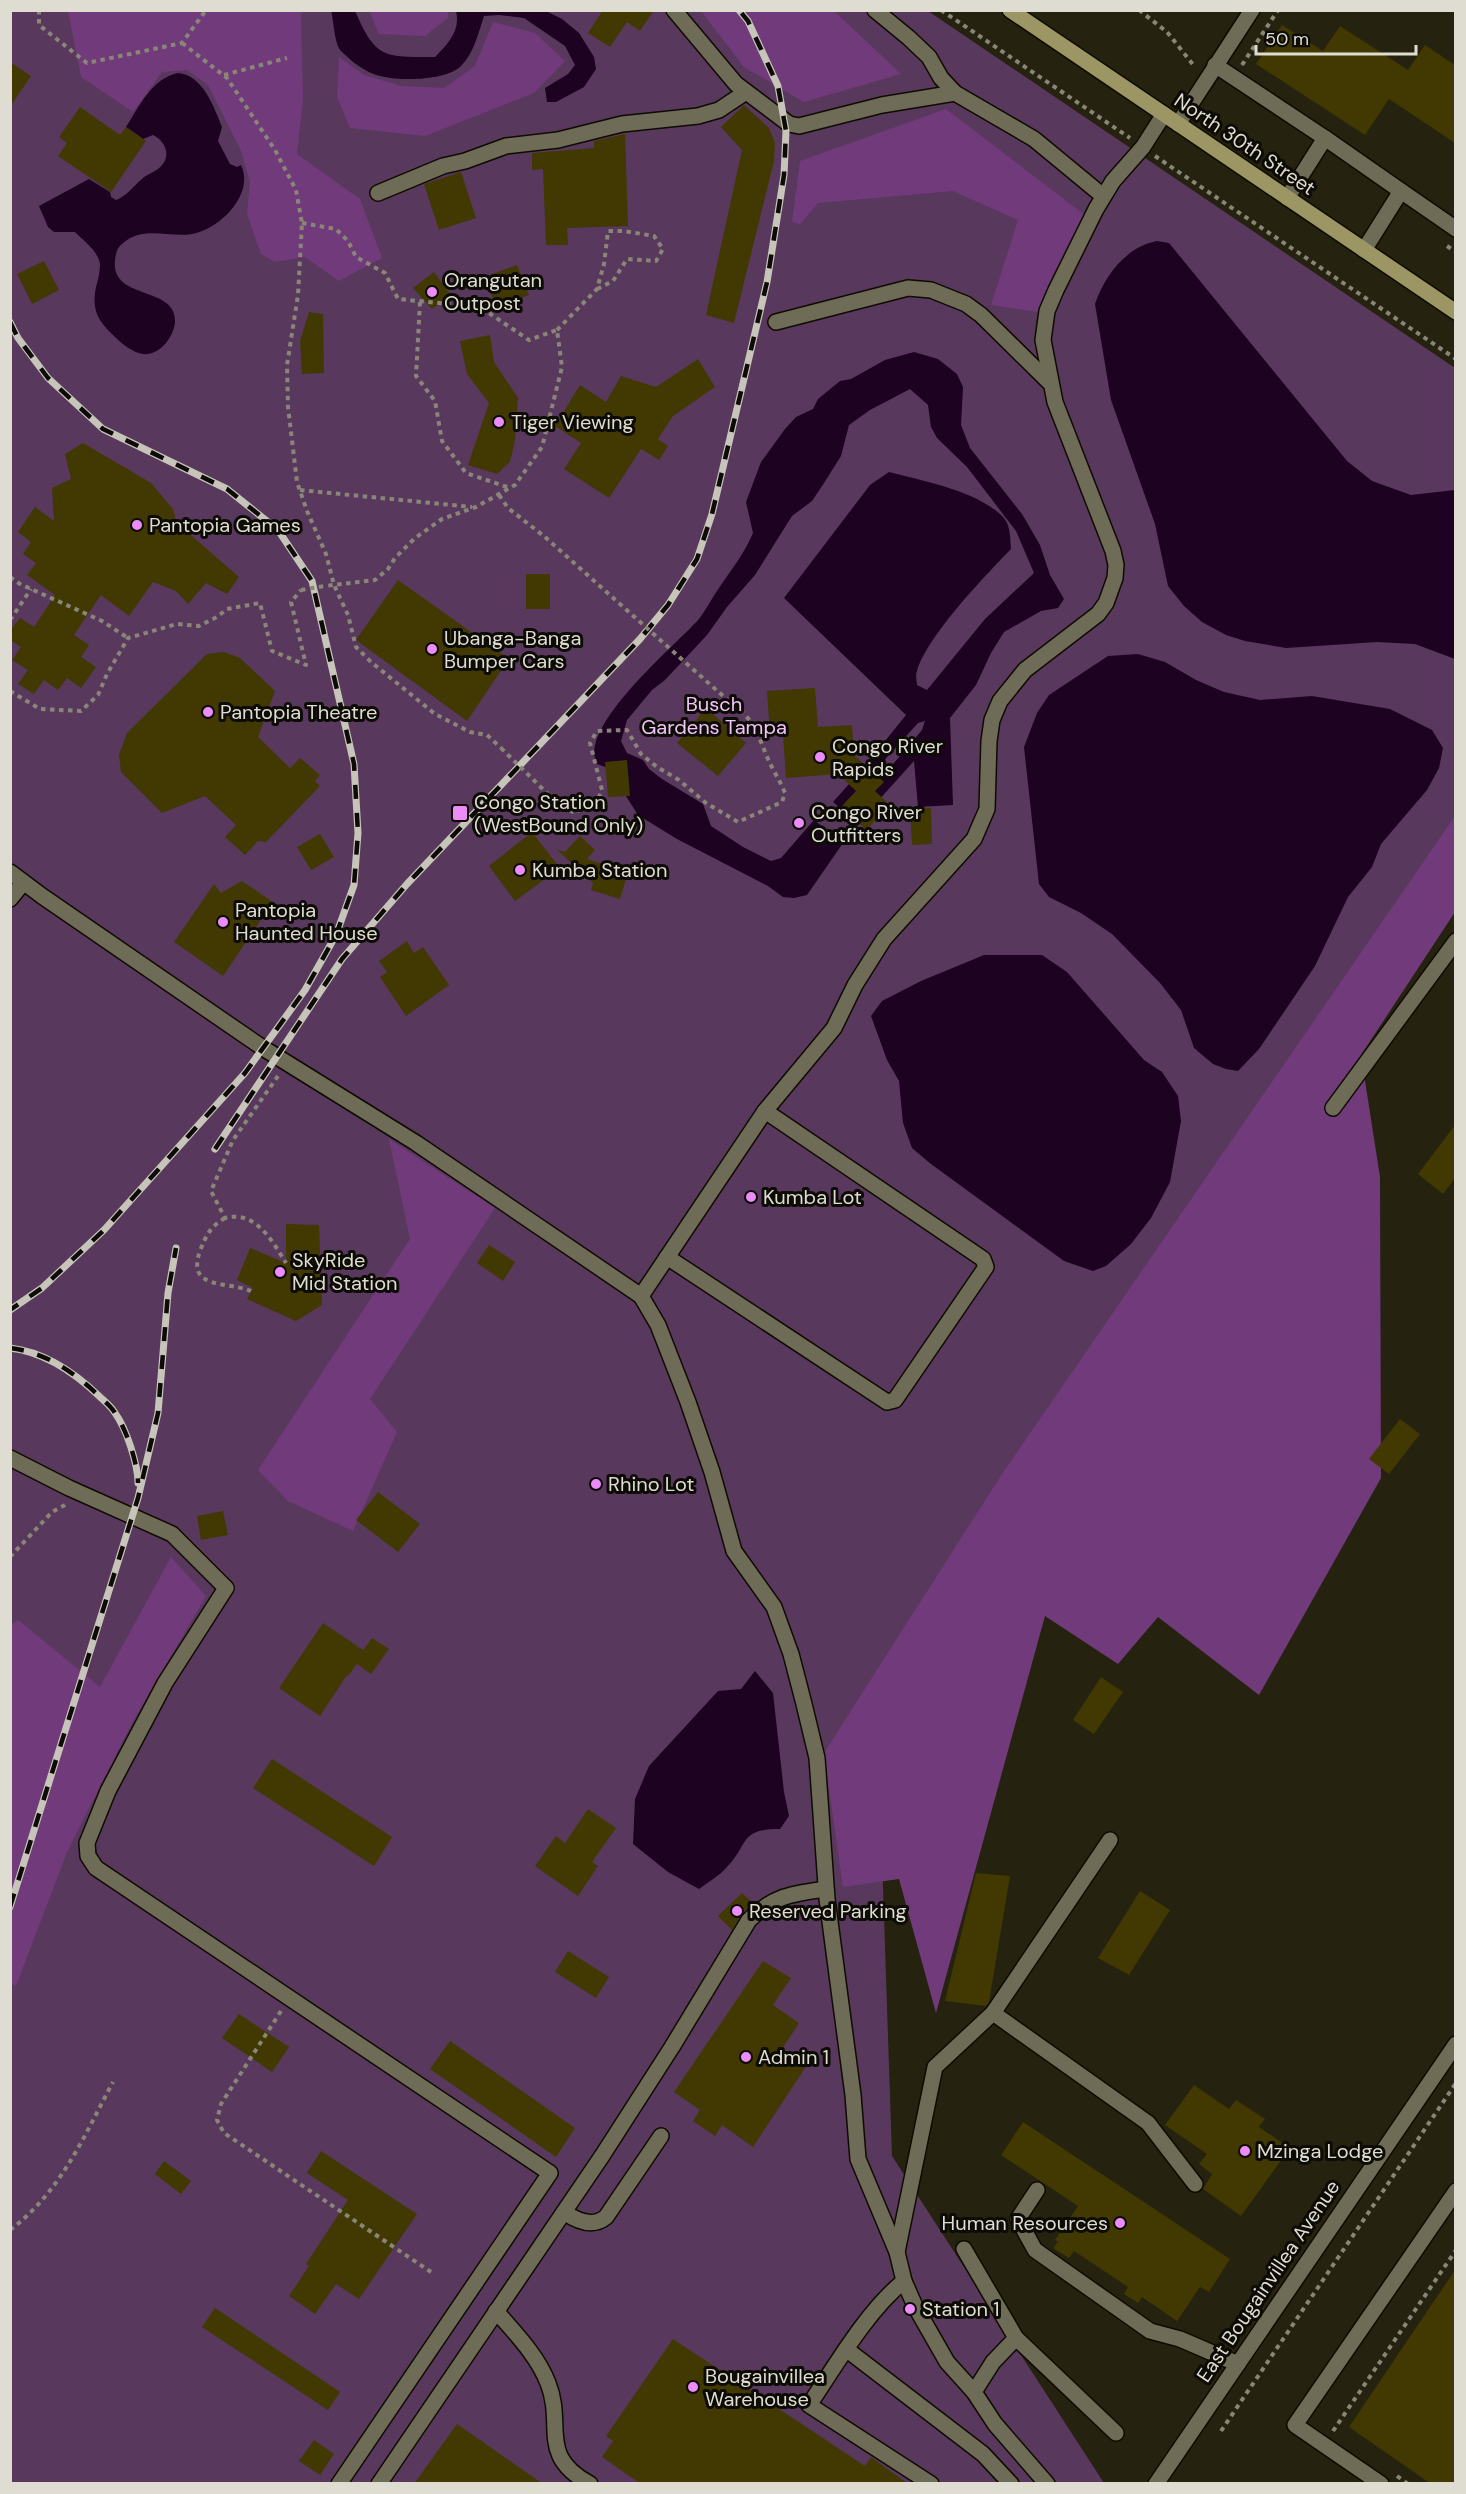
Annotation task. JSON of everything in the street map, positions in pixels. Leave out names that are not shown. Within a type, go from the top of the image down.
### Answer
[{"type":"main road","name":"North 30th Street","points":[[1010,10],[1455,312]]},
{"type":"street","points":[[674,10],[736,84],[789,124],[799,126],[882,105],[955,93]]},
{"type":"street","points":[[875,10],[929,57],[941,78],[955,93],[1034,140],[1103,196]]},
{"type":"street","points":[[1178,124],[1252,10]]},
{"type":"street","points":[[1215,65],[1455,229]]},
{"type":"street","points":[[378,193],[443,166],[465,161],[506,146],[558,140],[622,124],[698,116],[719,110],[746,92]]},
{"type":"street","points":[[641,1296],[765,1112],[834,1028],[855,985],[885,939],[974,840],[987,809],[989,741],[992,720],[1000,700],[1024,670],[1098,614],[1112,590],[1116,565],[1113,550],[1055,402],[1049,382],[1043,340],[1047,311],[1103,196],[1143,147],[1164,114]]},
{"type":"street","points":[[1287,198],[1325,138]]},
{"type":"street","points":[[1364,250],[1401,191]]},
{"type":"street","points":[[776,322],[908,288],[931,290],[966,304],[1049,382]]},
{"type":"street","points":[[10,872],[286,1063],[416,1143],[641,1296],[658,1325],[688,1402],[712,1472],[734,1551],[774,1607],[791,1654],[817,1758],[826,1888],[853,2095],[858,2159],[897,2252],[904,2281],[915,2306],[947,2362],[974,2392],[995,2424],[1047,2484]]},
{"type":"street","points":[[10,899],[23,883]]},
{"type":"street","points":[[1333,1108],[1455,941]]},
{"type":"street","points":[[667,1257],[887,1402],[895,1400],[986,1267],[983,1259],[765,1112]]},
{"type":"street","points":[[10,1458],[95,1500],[172,1534],[226,1588],[171,1673],[108,1791],[87,1843],[88,1856],[96,1868],[550,2173],[339,2484]]},
{"type":"street","points":[[897,2252],[934,2067],[993,2013],[1110,1840]]},
{"type":"street","points":[[379,2484],[564,2212],[672,2047],[749,1920],[765,1904],[826,1888]]},
{"type":"street","points":[[993,2013],[1148,2123],[1195,2184]]},
{"type":"street","name":"East Bougainvillea Avenue","points":[[1156,2484],[1455,2044]]},
{"type":"street","points":[[564,2212],[581,2220],[600,2222],[606,2217],[661,2136]]},
{"type":"street","points":[[1037,2190],[1018,2218],[1035,2250],[1150,2331],[1180,2339],[1238,2364]]},
{"type":"street","points":[[1385,2477],[1295,2425],[1455,2191]]},
{"type":"street","points":[[964,2248],[1016,2338],[1116,2433]]},
{"type":"street","points":[[904,2281],[893,2290],[846,2349],[809,2405],[931,2484]]},
{"type":"street","points":[[496,2311],[521,2339],[548,2383],[554,2405],[556,2447],[563,2464],[590,2484]]},
{"type":"street","points":[[974,2392],[993,2362],[1016,2338]]},
{"type":"street","points":[[846,2349],[983,2454],[1011,2484]]},
{"type":"path","points":[[39,10],[39,25],[87,63],[182,43],[206,10]]},
{"type":"path","points":[[941,10],[1455,359]]},
{"type":"path","points":[[1139,10],[1167,32],[1205,80]]},
{"type":"path","points":[[182,43],[224,75],[246,105],[296,190],[302,222],[298,295],[287,365],[288,407],[300,490],[326,554],[334,585],[348,615],[356,647],[435,714],[471,732],[487,735],[554,800],[573,812],[595,806],[602,790],[590,743],[597,731],[627,730],[641,754],[679,780],[706,803],[738,822],[782,802],[785,793],[763,747],[757,728],[743,712],[545,537],[508,508],[499,495]]},
{"type":"path","points":[[224,75],[287,58]]},
{"type":"path","points":[[302,222],[336,229],[348,241],[356,256],[386,273],[398,299],[480,307],[529,340],[557,330],[597,289],[613,281],[627,259],[656,261],[663,249],[654,236],[608,231],[604,264],[597,289]]},
{"type":"path","points":[[420,302],[416,376],[435,401],[442,441],[466,473],[510,488]]},
{"type":"path","points":[[10,691],[40,710],[81,711],[99,695],[107,674],[128,638],[177,624],[199,626],[217,617],[226,609],[260,603],[272,651],[306,665],[291,602],[301,590],[375,580],[388,570],[395,558],[415,538],[442,519],[476,507],[515,485],[542,447],[562,367],[557,330]]},
{"type":"path","points":[[300,490],[476,507]]},
{"type":"path","points":[[10,577],[102,621],[128,638]]},
{"type":"path","points":[[10,621],[31,589]]},
{"type":"path","points":[[225,1218],[211,1191],[233,1140],[286,1063]]},
{"type":"path","points":[[251,1291],[208,1281],[200,1276],[196,1268],[209,1229],[225,1218],[236,1215],[258,1225],[286,1263]]},
{"type":"path","points":[[10,1557],[52,1512],[72,1502],[95,1500]]},
{"type":"path","points":[[289,1997],[221,2103],[217,2120],[224,2133],[431,2272]]},
{"type":"path","points":[[10,2230],[47,2196],[65,2171],[113,2082]]},
{"type":"path","points":[[1221,2431],[1455,2083]]},
{"type":"path","points":[[1333,2433],[1455,2250]]},
{"type":"path","points":[[1385,2477],[1408,2484]]},
{"type":"green space","name":"Busch Gardens Tampa","points":[[11,11],[928,11],[1455,368],[1455,876],[878,1737],[892,2156],[1104,2483],[11,2484]]},
{"type":"shaded area","points":[[68,11],[303,11],[301,16],[303,101],[297,154],[360,199],[382,258],[339,281],[305,257],[275,262],[261,254],[247,214],[250,182],[241,151],[208,85],[187,70],[162,72],[133,112],[81,77]]},
{"type":"shaded area","points":[[331,11],[355,11],[369,38],[376,47],[384,52],[404,57],[435,57],[449,42],[455,30],[456,11],[546,11],[562,19],[579,33],[594,57],[596,69],[584,87],[556,102],[547,102],[545,88],[568,74],[575,65],[565,46],[524,18],[499,15],[484,16],[469,55],[461,66],[453,71],[431,78],[417,79],[380,76],[363,69],[341,51]]},
{"type":"shaded area","points":[[369,11],[447,11],[449,17],[425,36],[379,34]]},
{"type":"shaded area","points":[[701,11],[834,11],[901,74],[804,102],[744,67]]},
{"type":"shaded area","points":[[493,22],[535,33],[565,61],[534,93],[425,136],[350,128],[337,97],[339,57],[364,75],[401,86],[444,88],[475,66]]},
{"type":"shaded area","points":[[178,73],[194,79],[206,93],[222,127],[218,141],[230,164],[237,167],[241,165],[244,176],[243,187],[239,198],[224,218],[203,231],[183,235],[156,233],[138,235],[130,238],[118,249],[115,260],[116,273],[123,282],[166,302],[173,310],[175,325],[168,340],[156,352],[143,354],[121,343],[105,327],[98,316],[95,296],[100,264],[94,251],[75,232],[54,232],[48,227],[39,206],[89,179],[110,192],[111,197],[116,200],[144,177],[158,169],[166,155],[162,142],[153,135],[143,139],[126,127],[147,94],[161,81]]},
{"type":"shaded area","points":[[946,109],[1086,216],[1038,312],[991,305],[1018,220],[953,191],[818,203],[800,224],[792,222],[800,161]]},
{"type":"shaded area","points":[[1157,241],[1169,243],[1347,461],[1372,481],[1411,495],[1455,490],[1455,659],[1415,644],[1377,642],[1286,648],[1245,641],[1226,635],[1202,622],[1184,606],[1168,586],[1155,524],[1111,400],[1095,304],[1099,293],[1118,264],[1136,249]]},
{"type":"shaded area","points":[[914,352],[938,359],[957,374],[963,387],[961,425],[970,448],[1022,514],[1040,545],[1050,575],[1064,599],[1058,608],[1041,611],[1004,632],[976,685],[950,718],[953,805],[918,807],[914,761],[858,823],[833,802],[906,715],[784,598],[870,485],[889,472],[950,488],[980,501],[1004,518],[1010,533],[1011,549],[944,624],[923,657],[917,671],[917,685],[927,690],[985,619],[1034,573],[1016,531],[967,467],[937,438],[931,427],[928,405],[910,389],[870,410],[849,425],[841,456],[812,501],[792,516],[755,575],[727,607],[707,635],[665,680],[652,690],[627,720],[621,741],[627,753],[643,760],[649,769],[662,779],[703,804],[711,826],[743,847],[771,861],[781,858],[814,820],[843,843],[807,895],[794,898],[783,897],[768,886],[677,839],[638,815],[608,768],[597,764],[595,748],[601,730],[614,709],[651,667],[699,619],[741,555],[753,533],[746,502],[761,462],[785,429],[796,417],[813,409],[818,399],[840,381],[851,379],[885,360]],"holes":[[[925,721],[922,730],[850,815],[842,807],[918,723]]]},
{"type":"shaded area","points":[[1138,654],[1165,662],[1196,680],[1224,692],[1260,700],[1312,696],[1390,709],[1432,730],[1443,748],[1439,768],[1427,790],[1381,844],[1372,867],[1348,897],[1315,966],[1259,1049],[1238,1071],[1213,1064],[1194,1048],[1181,1010],[1160,983],[1112,934],[1081,913],[1049,897],[1039,884],[1024,747],[1037,713],[1049,695],[1108,656]]},
{"type":"shaded area","points":[[1455,816],[1455,912],[1361,1055],[1380,1177],[1381,1478],[1259,1695],[1158,1617],[1118,1664],[1045,1616],[936,2013],[899,1879],[843,1887],[824,1753],[1002,1474]]},
{"type":"shaded area","points":[[984,955],[1042,955],[1067,972],[1144,1060],[1162,1072],[1178,1096],[1181,1121],[1170,1182],[1151,1218],[1131,1244],[1106,1266],[1093,1271],[1064,1261],[931,1164],[912,1148],[903,1123],[899,1081],[887,1060],[871,1016],[882,1001],[921,981]]},
{"type":"shaded area","points":[[389,1139],[495,1208],[370,1399],[397,1432],[353,1531],[288,1501],[258,1470],[410,1239]]},
{"type":"shaded area","points":[[171,1557],[206,1596],[132,1723],[67,1852],[16,1986],[10,1983],[11,1625],[18,1620],[100,1687]]},
{"type":"shaded area","points":[[755,1671],[773,1693],[784,1792],[789,1816],[780,1829],[751,1835],[726,1868],[699,1889],[668,1872],[633,1844],[635,1799],[649,1766],[718,1691],[741,1689]]},
{"type":"building","points":[[603,10],[654,10],[640,31],[627,22],[610,47],[588,33]]},
{"type":"building","points":[[1282,25],[1323,51],[1340,26],[1408,70],[1425,45],[1455,65],[1455,143],[1389,99],[1365,135],[1256,64]]},
{"type":"building","points":[[10,62],[31,76],[10,107]]},
{"type":"building","points":[[744,105],[769,128],[775,143],[774,161],[734,323],[706,315],[742,150],[721,127]]},
{"type":"building","points":[[80,107],[120,135],[126,127],[146,141],[111,192],[58,156],[67,143],[59,137]]},
{"type":"building","points":[[625,134],[628,226],[567,228],[568,245],[546,245],[543,169],[532,170],[532,153],[594,148],[594,141]]},
{"type":"building","points":[[461,172],[476,218],[439,230],[424,184]]},
{"type":"building","points":[[44,261],[59,290],[32,304],[17,274]]},
{"type":"building","points":[[517,265],[529,295],[496,307],[484,277]]},
{"type":"building","name":"Orangutan Outpost","points":[[434,272],[451,295],[432,309],[413,288]]},
{"type":"building","points":[[309,312],[323,314],[324,373],[302,374],[300,341]]},
{"type":"building","name":"Tiger Viewing","points":[[490,335],[494,362],[518,398],[515,440],[510,462],[497,474],[468,465],[489,403],[467,374],[460,341]]},
{"type":"building","points":[[698,359],[715,387],[673,416],[658,439],[668,446],[659,460],[641,449],[609,498],[564,469],[581,443],[555,426],[580,385],[606,402],[621,376],[656,387]]},
{"type":"building","points":[[83,443],[151,483],[173,509],[177,523],[239,577],[227,594],[206,583],[188,604],[176,591],[153,582],[129,616],[101,595],[74,635],[89,645],[81,657],[96,667],[81,688],[67,678],[58,690],[44,680],[34,694],[18,684],[28,670],[12,660],[21,647],[10,640],[10,631],[20,618],[34,627],[55,595],[27,575],[36,563],[23,554],[31,542],[18,532],[35,507],[54,521],[52,488],[71,479],[65,454]]},
{"type":"building","points":[[526,574],[550,574],[550,609],[526,609]]},
{"type":"building","name":"Ubanga-Banga Bumper Cars","points":[[398,580],[509,659],[467,721],[356,640]]},
{"type":"building","name":"Pantopia Theatre","points":[[224,652],[240,658],[275,691],[258,737],[290,768],[300,758],[320,775],[315,781],[320,786],[266,842],[258,841],[245,855],[225,837],[236,825],[205,796],[162,813],[121,772],[119,755],[127,733],[207,654]]},
{"type":"building","name":"Congo River Rapids","points":[[815,688],[818,727],[852,725],[854,755],[884,782],[875,791],[889,804],[867,830],[841,807],[856,791],[838,774],[786,778],[783,734],[770,735],[767,691]]},
{"type":"building","points":[[706,708],[746,743],[718,776],[677,743]]},
{"type":"building","points":[[627,760],[630,796],[608,797],[605,762]]},
{"type":"building","points":[[931,808],[932,844],[912,845],[910,809]]},
{"type":"building","name":"Kumba Station","points":[[532,832],[560,868],[515,901],[489,866]]},
{"type":"building","points":[[320,834],[334,857],[311,870],[297,847]]},
{"type":"building","points":[[580,836],[595,850],[587,859],[628,872],[620,899],[591,890],[593,883],[556,849],[565,852]]},
{"type":"building","name":"Pantopia Haunted House","points":[[242,881],[273,902],[223,976],[174,942],[214,884],[221,893]]},
{"type":"building","points":[[407,941],[414,953],[423,947],[449,985],[406,1016],[380,977],[387,972],[379,961]]},
{"type":"building","points":[[1455,1125],[1455,1178],[1443,1194],[1418,1174]]},
{"type":"building","name":"SkyRide Mid Station","points":[[286,1224],[319,1225],[322,1305],[296,1321],[247,1299],[253,1288],[237,1280],[250,1248],[286,1263]]},
{"type":"building","points":[[489,1245],[515,1262],[503,1281],[477,1263]]},
{"type":"building","points":[[1400,1419],[1420,1434],[1389,1474],[1369,1459]]},
{"type":"building","points":[[378,1492],[420,1524],[398,1552],[356,1520]]},
{"type":"building","points":[[223,1511],[228,1535],[201,1540],[197,1516]]},
{"type":"building","points":[[323,1623],[363,1650],[372,1638],[389,1649],[371,1674],[357,1664],[320,1716],[279,1688]]},
{"type":"building","points":[[1101,1677],[1123,1692],[1094,1734],[1073,1720]]},
{"type":"building","points":[[272,1759],[392,1837],[374,1866],[253,1788]]},
{"type":"building","points":[[588,1809],[616,1828],[592,1862],[598,1866],[578,1896],[535,1866],[556,1836],[565,1843]]},
{"type":"building","points":[[976,1873],[1010,1876],[989,2002],[986,2006],[945,2001]]},
{"type":"building","points":[[1140,1891],[1170,1910],[1129,1975],[1098,1958]]},
{"type":"building","name":"Reserved Parking","points":[[742,1893],[753,1903],[741,1915],[732,1930],[718,1916]]},
{"type":"building","points":[[568,1951],[609,1977],[596,1998],[555,1972]]},
{"type":"building","name":"Admin 1","points":[[763,1961],[791,1978],[773,2005],[799,2023],[782,2049],[807,2065],[753,2147],[722,2125],[715,2136],[693,2121],[700,2110],[674,2092]]},
{"type":"building","points":[[239,2014],[289,2047],[272,2072],[222,2038]]},
{"type":"building","points":[[450,2041],[575,2128],[556,2157],[430,2069]]},
{"type":"building","name":"Mzinga Lodge","points":[[1194,2085],[1229,2109],[1236,2100],[1265,2119],[1259,2127],[1290,2148],[1241,2216],[1203,2189],[1212,2174],[1199,2164],[1207,2154],[1165,2125]]},
{"type":"building","name":"Human Resources","points":[[1023,2122],[1230,2259],[1209,2292],[1200,2287],[1177,2321],[1142,2297],[1138,2303],[1124,2294],[1128,2287],[1074,2251],[1069,2258],[1053,2248],[1058,2242],[1055,2240],[1078,2206],[1001,2155]]},
{"type":"building","points":[[321,2151],[417,2214],[359,2299],[336,2284],[315,2314],[289,2296],[309,2266],[306,2264],[348,2200],[307,2173]]},
{"type":"building","points":[[164,2161],[191,2181],[181,2194],[155,2174]]},
{"type":"building","points":[[1455,2270],[1455,2484],[1431,2484],[1349,2427]]},
{"type":"building","points":[[215,2308],[340,2392],[328,2410],[202,2327]]},
{"type":"building","name":"Bougainvillea Warehouse","points":[[673,2339],[865,2466],[871,2457],[908,2484],[641,2484],[602,2457],[613,2441],[606,2436]]},
{"type":"building","points":[[457,2424],[543,2484],[414,2484]]},
{"type":"building","points":[[314,2440],[334,2454],[320,2475],[299,2461]]},
{"type":"railway","points":[[215,1149],[342,959],[407,884],[640,639],[668,605],[697,559],[712,514],[767,282],[784,175],[786,131],[778,86],[748,21],[739,10]]},
{"type":"railway","points":[[10,322],[18,338],[48,378],[103,429],[227,489],[278,530],[312,581],[354,764],[358,833],[354,885],[336,935],[305,990],[245,1073],[104,1230],[42,1288],[10,1310]]},
{"type":"railway","points":[[10,1907],[138,1498],[158,1413],[168,1293],[176,1248]]},
{"type":"railway","points":[[10,1348],[23,1350],[58,1364],[89,1387],[113,1410],[134,1456],[138,1483]]},
{"type":"place","name":"Orangutan Outpost","points":[[432,292]]},
{"type":"place","name":"Tiger Viewing","points":[[499,422]]},
{"type":"place","name":"Pantopia Games","points":[[137,525]]},
{"type":"place","name":"Ubanga-Banga Bumper Cars","points":[[432,649]]},
{"type":"place","name":"Pantopia Theatre","points":[[208,712]]},
{"type":"place","name":"Congo River Rapids","points":[[820,757]]},
{"type":"place","name":"Congo Station (WestBound Only)","points":[[460,813]]},
{"type":"place","name":"Congo River Outfitters","points":[[799,823]]},
{"type":"place","name":"Kumba Station","points":[[520,870]]},
{"type":"place","name":"Pantopia Haunted House","points":[[223,922]]},
{"type":"place","name":"Kumba Lot","points":[[751,1197]]},
{"type":"place","name":"SkyRide Mid Station","points":[[280,1272]]},
{"type":"place","name":"Rhino Lot","points":[[596,1484]]},
{"type":"place","name":"Reserved Parking","points":[[737,1911]]},
{"type":"place","name":"Admin 1","points":[[746,2057]]},
{"type":"place","name":"Mzinga Lodge","points":[[1245,2151]]},
{"type":"place","name":"Human Resources","points":[[1120,2223]]},
{"type":"place","name":"Station 1","points":[[910,2309]]},
{"type":"place","name":"Bougainvillea Warehouse","points":[[693,2387]]}]
